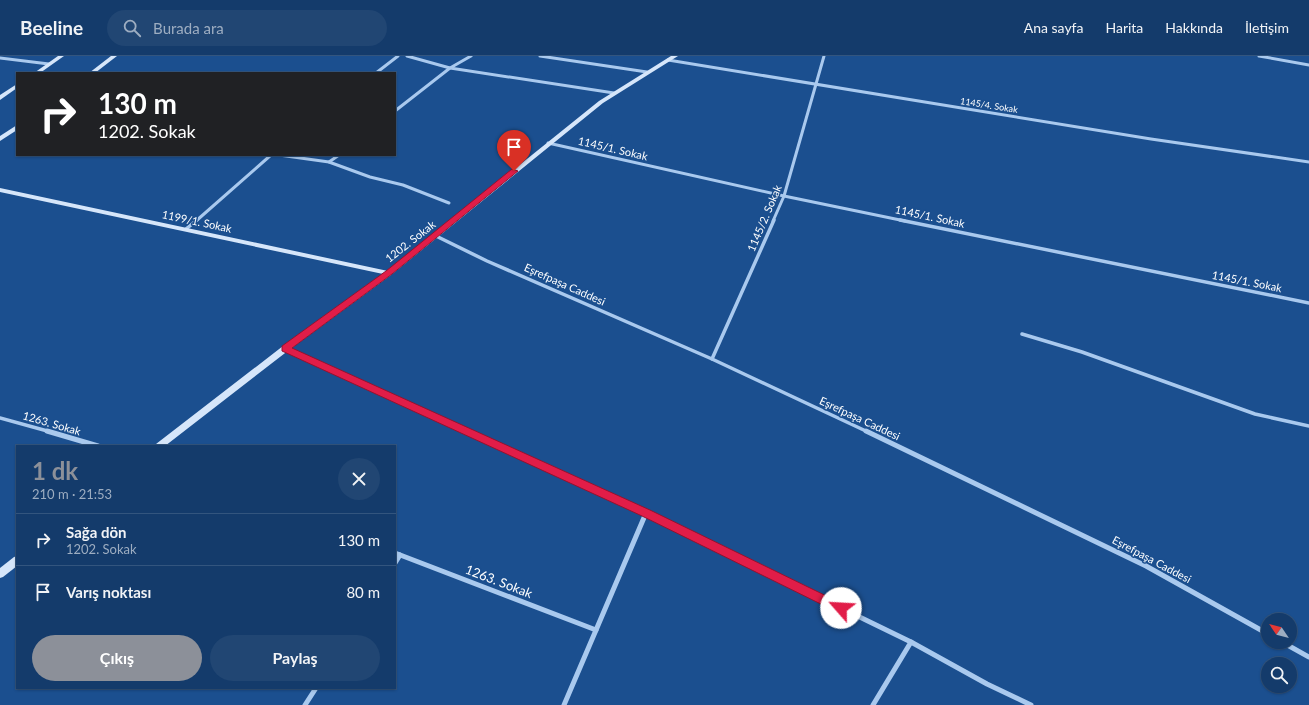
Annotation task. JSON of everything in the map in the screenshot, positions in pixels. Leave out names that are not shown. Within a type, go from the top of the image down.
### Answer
[{"type":"street","points":[[38,72],[61,56]]},
{"type":"street","points":[[93,72],[114,56]]},
{"type":"street","points":[[377,72],[398,56]]},
{"type":"street","points":[[407,56],[450,68],[614,93]]},
{"type":"street","points":[[396,110],[450,68],[471,56]]},
{"type":"street","points":[[540,56],[647,72]]},
{"type":"street","name":"1202. Sokak","points":[[160,445],[286,348],[389,273],[548,143],[614,93],[675,56]]},
{"type":"street","name":"1145/2. Sokak","points":[[712,359],[784,196],[815,83],[824,56]]},
{"type":"street","points":[[1259,56],[1309,65]]},
{"type":"street","points":[[0,58],[49,64]]},
{"type":"street","name":"1145/4. Sokak","points":[[668,60],[1151,139],[1309,162]]},
{"type":"street","points":[[0,98],[16,87]]},
{"type":"street","points":[[0,139],[16,128]]},
{"type":"street","name":"1145/1. Sokak","points":[[548,143],[784,196],[1309,303]]},
{"type":"street","points":[[186,229],[270,156]]},
{"type":"street","points":[[286,156],[330,162],[370,176],[403,185],[449,203]]},
{"type":"street","points":[[330,162],[338,156]]},
{"type":"street","name":"1199/1. Sokak","points":[[0,190],[389,273]]},
{"type":"street","name":"Eşrefpaşa Caddesi","points":[[436,236],[488,261],[712,359],[984,487],[1146,566],[1261,630]]},
{"type":"street","points":[[1022,334],[1082,352],[1255,414],[1309,426]]},
{"type":"street","points":[[286,348],[646,513],[910,642],[987,684],[1031,705]]},
{"type":"street","name":"1263. Sokak","points":[[0,418],[94,445]]},
{"type":"street","points":[[564,705],[646,513]]},
{"type":"street","name":"1263. Sokak","points":[[397,554],[596,630]]},
{"type":"street","points":[[0,574],[16,561]]},
{"type":"street","points":[[873,705],[910,642]]},
{"type":"street","points":[[1295,649],[1309,657]]},
{"type":"street","points":[[305,705],[315,689]]},
{"type":"route","points":[[514,171],[389,273],[286,348],[646,513],[841,608]]}]
